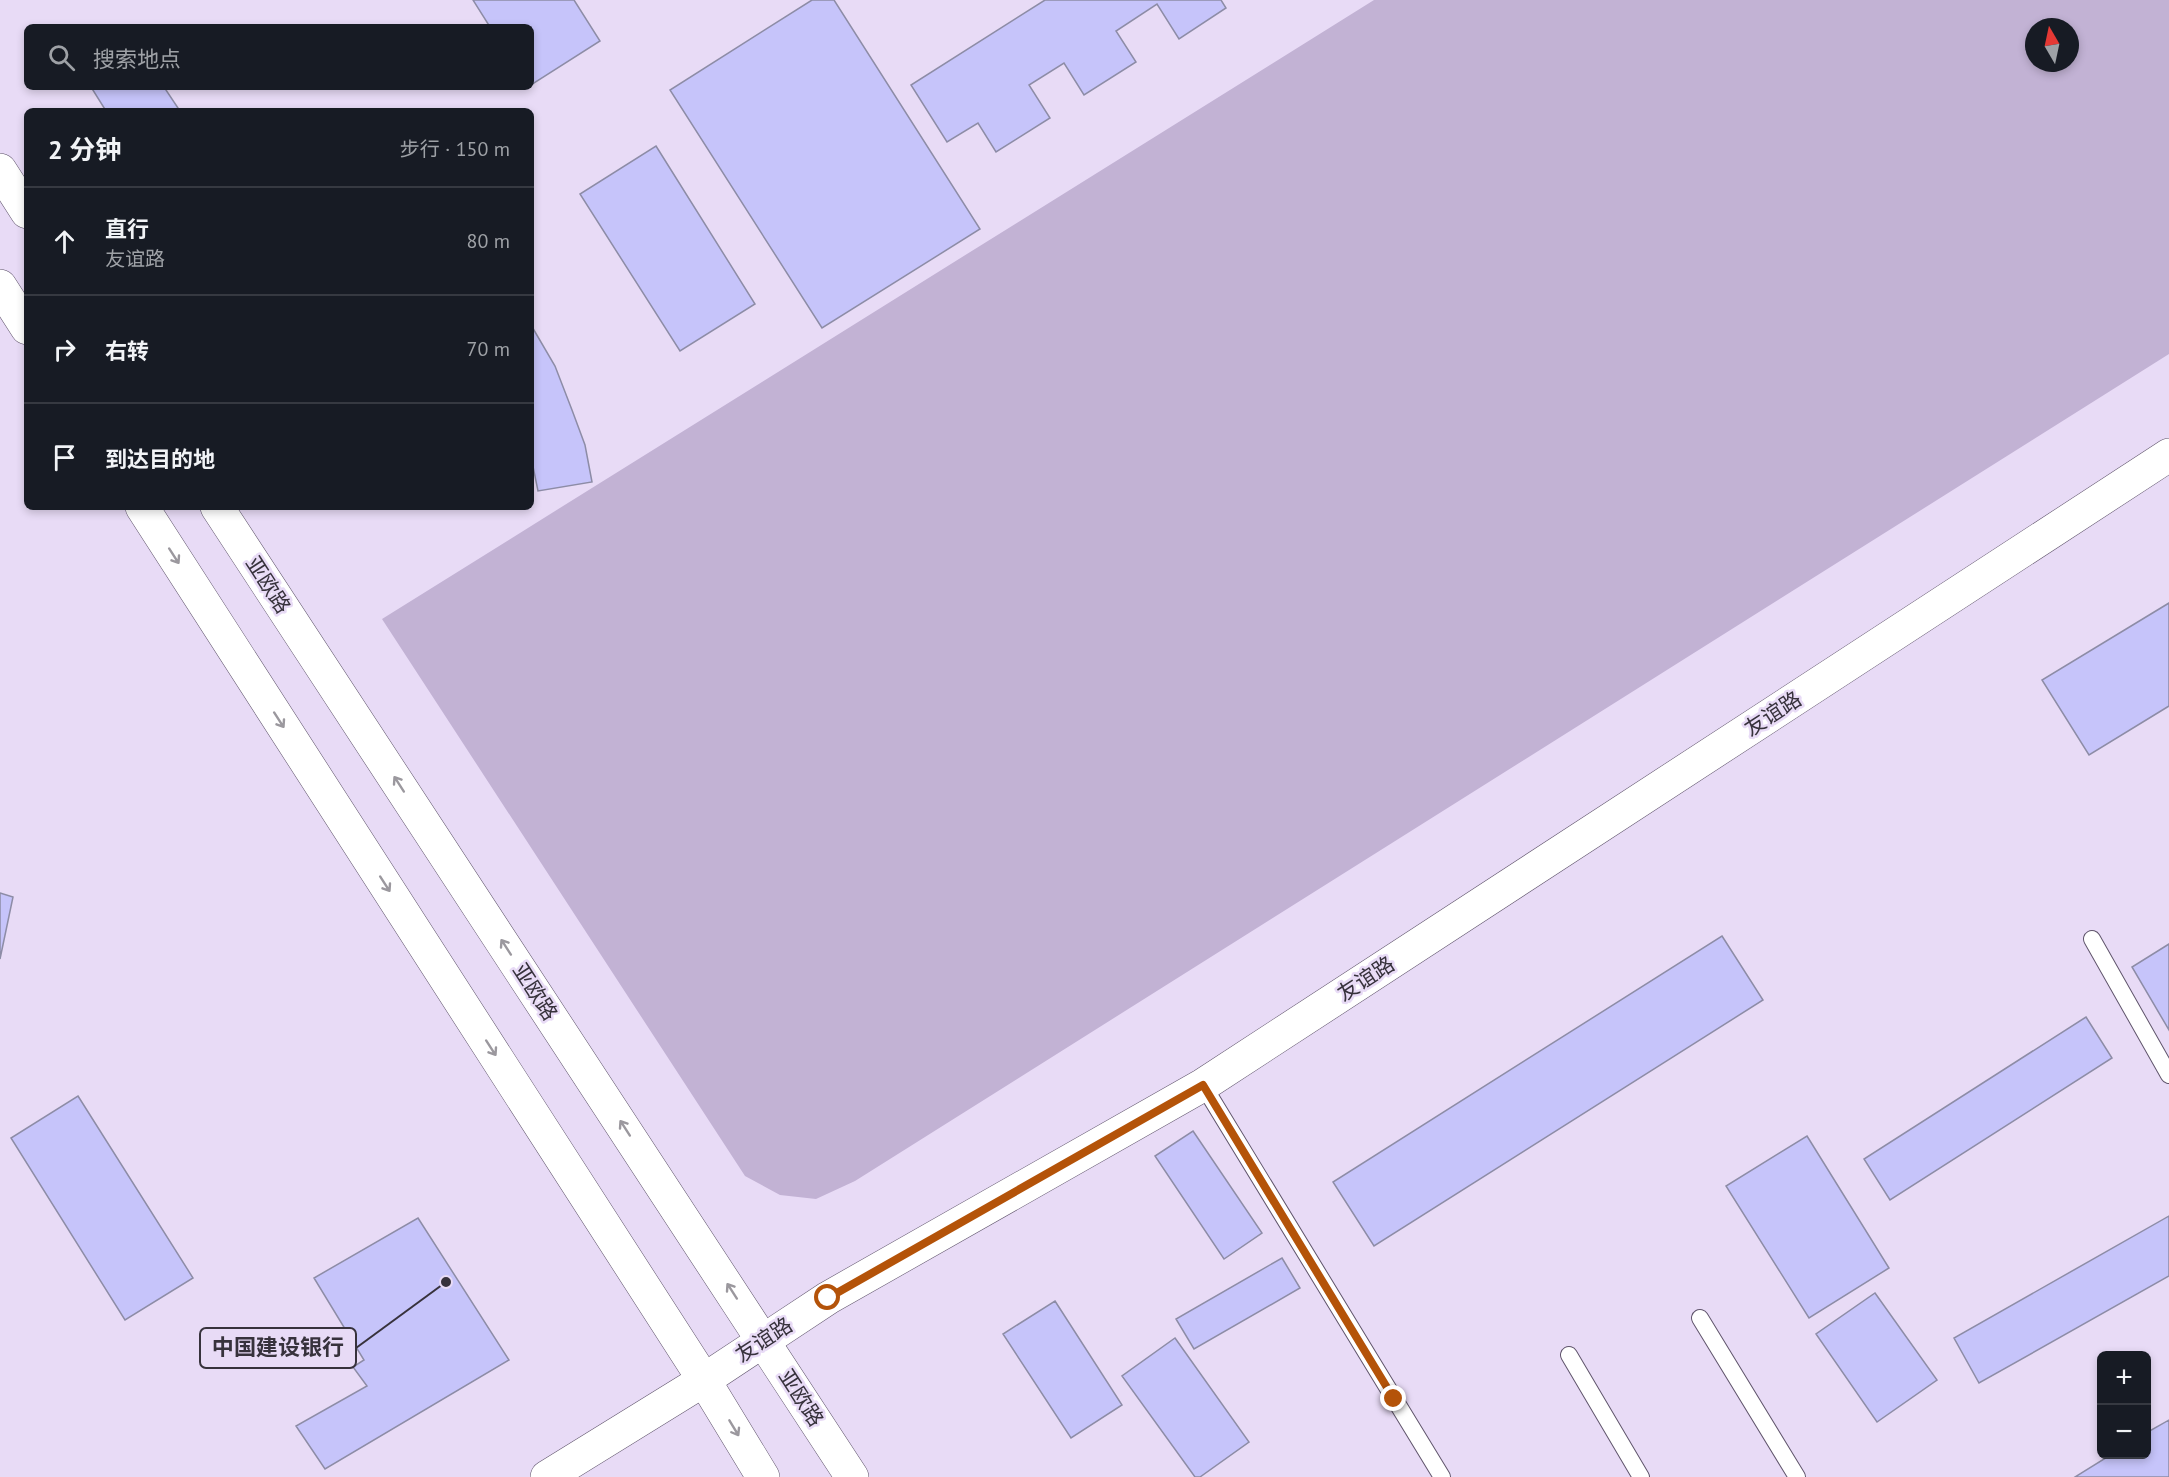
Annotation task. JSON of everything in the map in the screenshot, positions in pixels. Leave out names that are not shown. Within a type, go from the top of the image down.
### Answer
[{"type":"main road","points":[[0,170],[24,207]]},
{"type":"main road","points":[[0,286],[24,323]]},
{"type":"main road","name":"友谊路","points":[[547,1477],[704,1380],[828,1298],[1203,1085],[2169,455]]},
{"type":"main road","points":[[144,510],[704,1380],[764,1477]]},
{"type":"main road","name":"亚欧路","points":[[219,510],[852,1477]]},
{"type":"lane","points":[[2092,939],[2169,1075]]},
{"type":"lane","points":[[1203,1085],[1442,1477]]},
{"type":"lane","points":[[1700,1318],[1797,1477]]},
{"type":"lane","points":[[1569,1355],[1641,1477]]},
{"type":"shaded area","points":[[1374,0],[2169,0],[2169,354],[855,1181],[816,1199],[780,1195],[745,1176],[382,619]]},
{"type":"building","points":[[473,0],[574,0],[600,41],[534,83],[534,24],[488,24]]},
{"type":"building","points":[[812,0],[834,0],[980,229],[822,328],[670,90]]},
{"type":"building","points":[[1045,0],[1221,0],[1226,8],[1179,39],[1157,4],[1116,31],[1136,62],[1084,95],[1064,63],[1029,85],[1050,118],[996,152],[978,123],[947,142],[911,85]]},
{"type":"building","points":[[93,90],[166,90],[178,108],[104,108]]},
{"type":"building","points":[[656,146],[755,304],[680,351],[580,194]]},
{"type":"building","points":[[534,330],[555,366],[585,445],[592,482],[538,491],[534,472]]},
{"type":"building","points":[[2169,603],[2169,706],[2089,755],[2042,680]]},
{"type":"building","points":[[0,893],[13,897],[0,959]]},
{"type":"building","points":[[1722,936],[1763,1000],[1374,1246],[1333,1182]]},
{"type":"building","points":[[2169,944],[2169,1030],[2132,967]]},
{"type":"building","points":[[2086,1017],[2112,1058],[1890,1200],[1864,1159]]},
{"type":"building","points":[[78,1096],[193,1278],[125,1320],[11,1138]]},
{"type":"building","points":[[1193,1131],[1262,1233],[1224,1259],[1155,1156]]},
{"type":"building","points":[[1807,1136],[1889,1268],[1809,1318],[1726,1186]]},
{"type":"building","points":[[2169,1216],[2169,1276],[1979,1383],[1954,1338]]},
{"type":"building","points":[[418,1218],[509,1360],[325,1469],[296,1426],[367,1386],[353,1367],[364,1360],[314,1278]]},
{"type":"building","points":[[1282,1258],[1300,1288],[1194,1349],[1176,1319]]},
{"type":"building","points":[[1875,1293],[1937,1380],[1877,1422],[1816,1334]]},
{"type":"building","points":[[1055,1301],[1122,1405],[1071,1438],[1003,1334]]},
{"type":"building","points":[[1175,1338],[1249,1442],[1200,1477],[1195,1477],[1122,1376]]},
{"type":"building","points":[[2169,1420],[2169,1477],[2075,1477],[2104,1459],[2151,1459],[2151,1430]]},
{"type":"place","name":"中国建设银行","points":[[446,1282]]},
{"type":"route","points":[[828,1298],[1203,1085],[1394,1399]]}]
